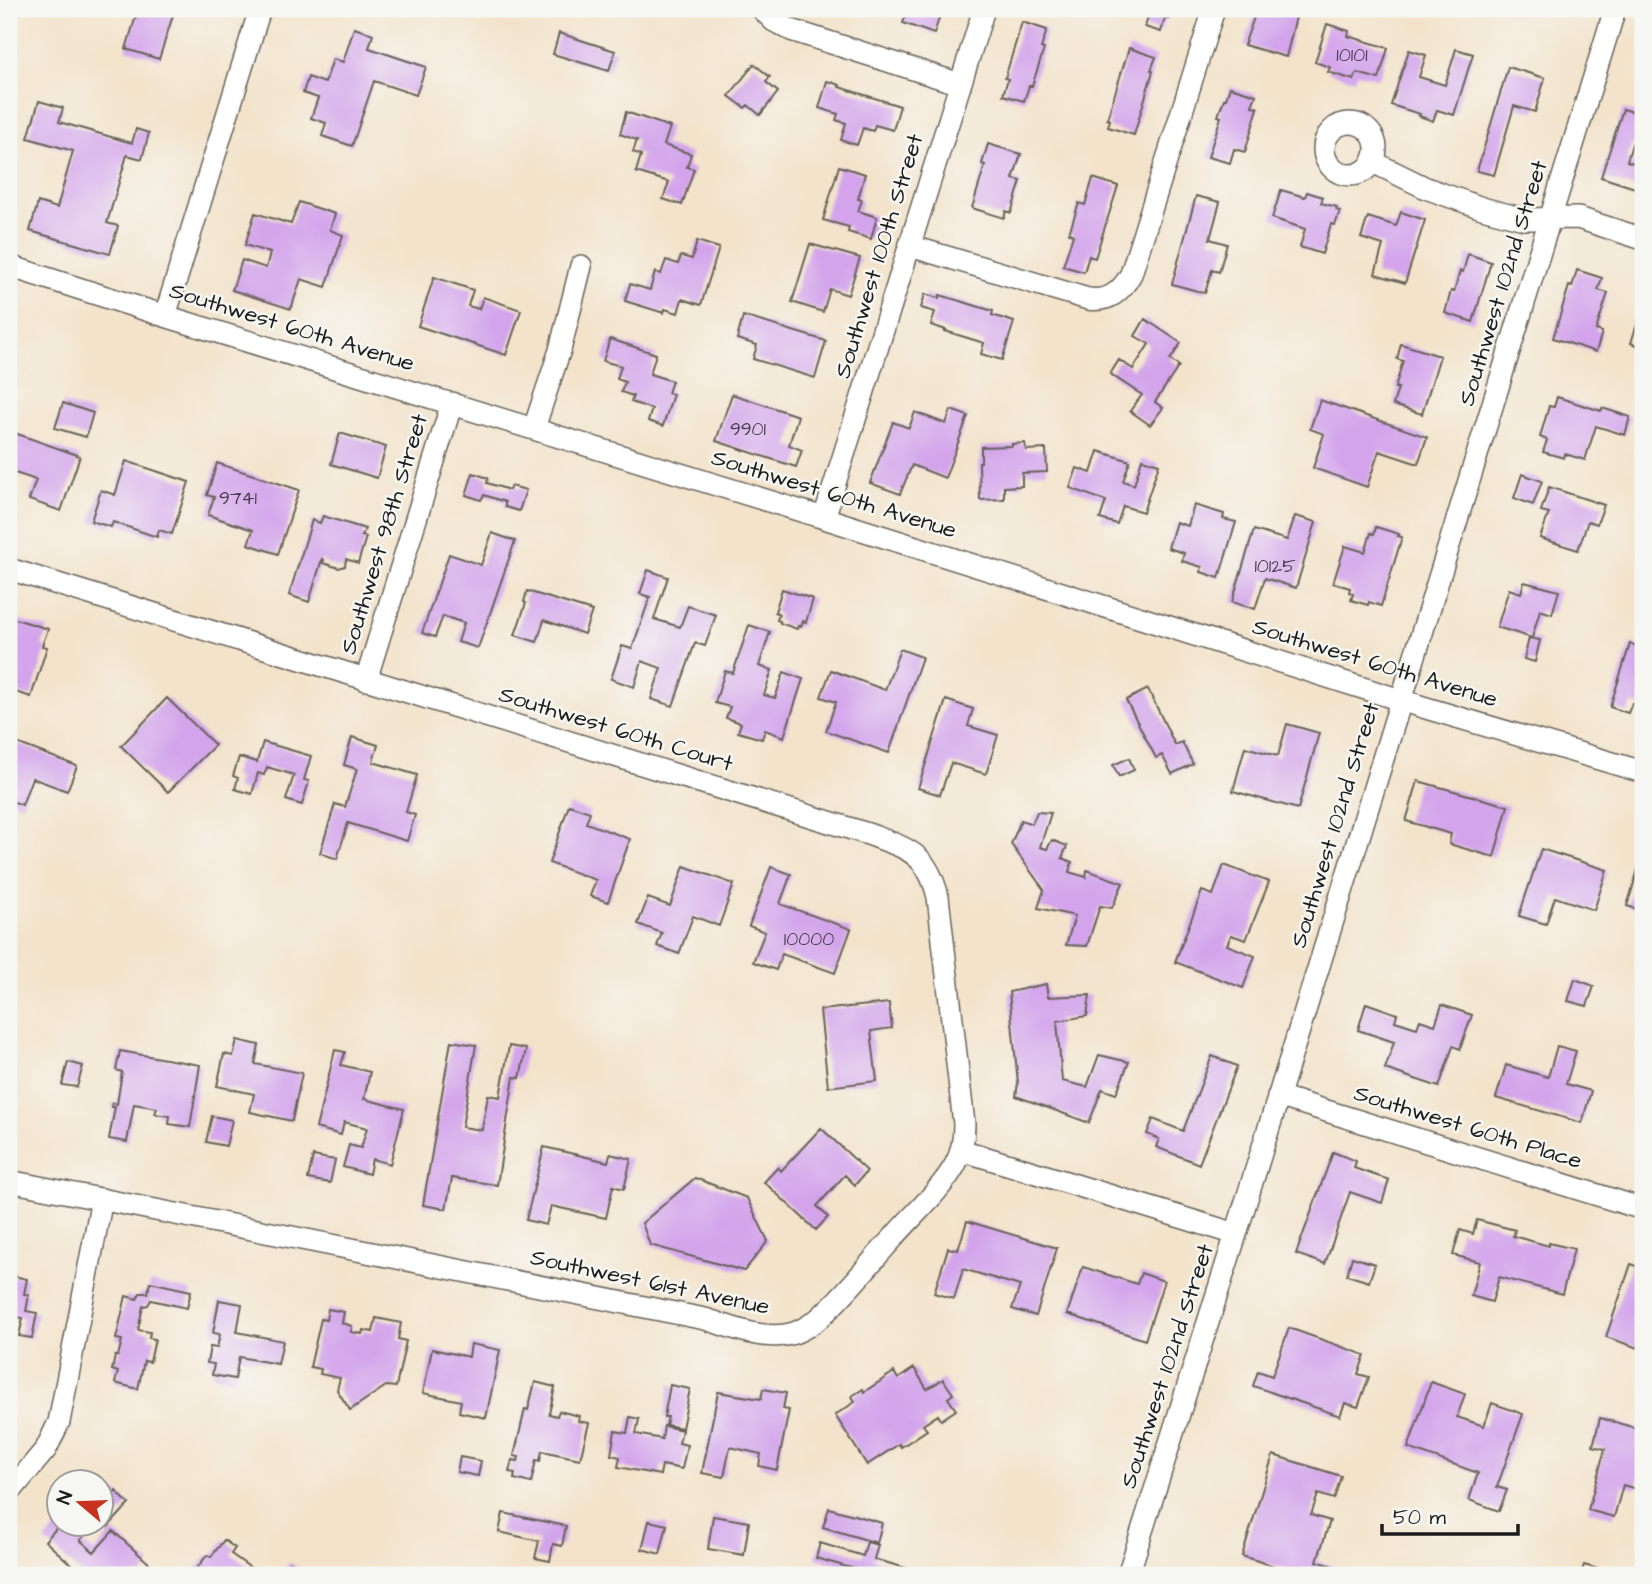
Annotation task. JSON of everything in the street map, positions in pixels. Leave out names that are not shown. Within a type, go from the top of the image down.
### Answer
[{"type":"street","points":[[165,316],[260,9]]},
{"type":"street","name":"Southwest 100th Street","points":[[824,518],[984,9]]},
{"type":"street","points":[[910,246],[1088,299],[1113,296],[1131,274],[1214,9]]},
{"type":"street","name":"Southwest 102nd Street","points":[[1128,1575],[1615,9]]},
{"type":"street","points":[[763,10],[791,30],[960,84]]},
{"type":"street","points":[[1373,162],[1426,188],[1482,208],[1524,219],[1578,218],[1643,239]]},
{"type":"street","name":"Southwest 60th Avenue","points":[[9,266],[1402,700],[1643,772]]},
{"type":"street","points":[[534,428],[560,350],[581,266]]},
{"type":"street","name":"Southwest 98th Street","points":[[366,681],[452,403]]},
{"type":"street","name":"Southwest 60th Court","points":[[9,569],[868,834],[921,859],[934,881],[938,897],[963,1111],[964,1136],[961,1150]]},
{"type":"street","name":"Southwest 60th Place","points":[[1278,1096],[1643,1209]]},
{"type":"street","points":[[961,1150],[1236,1234]]},
{"type":"street","name":"Southwest 61st Avenue","points":[[9,1181],[705,1319],[756,1333],[781,1335],[792,1333],[814,1322],[848,1289],[948,1176],[961,1150]]},
{"type":"street","points":[[9,1493],[46,1449],[59,1422],[102,1199]]},
{"type":"building","points":[[138,9],[175,9],[159,59],[126,49]]},
{"type":"building","points":[[908,9],[942,9],[934,34],[903,23]]},
{"type":"building","points":[[1137,9],[1171,9],[1161,32],[1145,27],[1149,13]]},
{"type":"building","points":[[1257,9],[1298,9],[1286,57],[1244,45]]},
{"type":"building","points":[[1022,22],[1047,30],[1041,48],[1044,49],[1024,101],[1003,95],[1008,79],[1005,78]]},
{"type":"building","points":[[1327,24],[1349,31],[1348,36],[1388,48],[1379,79],[1357,73],[1354,80],[1328,72],[1330,67],[1315,62]]},
{"type":"building","points":[[354,28],[373,34],[369,48],[426,67],[416,95],[374,81],[352,146],[322,136],[326,123],[311,118],[318,98],[303,93],[308,77],[325,83],[333,59],[343,62]]},
{"type":"building","points":[[559,33],[615,51],[609,71],[553,54]]},
{"type":"building","points":[[1129,48],[1156,57],[1134,135],[1108,127],[1110,120],[1107,119]]},
{"type":"building","points":[[1456,49],[1473,54],[1454,115],[1437,110],[1433,121],[1391,105],[1409,50],[1426,55],[1419,77],[1445,85]]},
{"type":"building","points":[[754,64],[770,77],[766,82],[778,92],[760,115],[748,105],[745,108],[729,96]]},
{"type":"building","points":[[1508,67],[1545,78],[1535,112],[1514,106],[1494,175],[1477,171]]},
{"type":"building","points":[[827,81],[900,106],[893,130],[875,125],[873,131],[863,128],[857,145],[841,140],[846,123],[836,120],[838,114],[819,108]]},
{"type":"building","points":[[1230,87],[1256,95],[1252,106],[1258,108],[1245,152],[1234,149],[1230,163],[1208,157],[1221,117],[1218,116]]},
{"type":"building","points":[[39,101],[63,108],[59,122],[132,143],[136,129],[149,133],[142,159],[127,155],[107,223],[118,226],[110,254],[30,231],[38,202],[57,208],[73,151],[28,138]]},
{"type":"building","points":[[1623,109],[1643,115],[1643,148],[1632,144],[1627,161],[1643,166],[1638,189],[1601,177]]},
{"type":"building","points":[[626,112],[670,127],[664,145],[691,154],[687,167],[694,169],[682,205],[663,199],[669,182],[636,172],[641,155],[633,152],[637,140],[620,134]]},
{"type":"building","points":[[988,144],[1021,154],[1013,179],[1021,181],[1011,213],[1006,211],[1004,218],[972,208],[985,165],[982,164]]},
{"type":"building","points":[[839,166],[865,174],[858,199],[862,200],[858,211],[877,217],[871,239],[848,232],[849,227],[823,220]]},
{"type":"building","points":[[1093,178],[1118,186],[1095,258],[1089,256],[1084,272],[1063,266],[1073,235],[1069,233],[1079,203],[1085,205]]},
{"type":"building","points":[[1281,190],[1305,197],[1307,192],[1323,197],[1321,203],[1337,207],[1336,210],[1340,211],[1335,225],[1331,224],[1322,254],[1300,247],[1305,229],[1272,218]]},
{"type":"building","points":[[1196,196],[1220,202],[1210,239],[1227,244],[1219,272],[1212,270],[1205,293],[1172,284]]},
{"type":"building","points":[[299,202],[335,214],[330,230],[343,235],[326,287],[301,279],[291,309],[232,290],[242,260],[266,268],[270,253],[245,245],[255,213],[291,224]]},
{"type":"building","points":[[1401,212],[1425,220],[1405,283],[1375,274],[1383,245],[1361,238],[1368,217],[1396,226]]},
{"type":"building","points":[[697,241],[719,248],[701,305],[682,299],[678,313],[665,309],[664,313],[625,301],[630,284],[650,290],[655,272],[661,274],[666,260],[678,264],[681,256],[692,259]]},
{"type":"building","points":[[810,244],[860,258],[848,295],[830,289],[823,312],[792,302]]},
{"type":"building","points":[[1468,254],[1491,262],[1473,322],[1445,313],[1451,291],[1454,292]]},
{"type":"building","points":[[1577,270],[1602,278],[1598,290],[1608,293],[1596,330],[1602,332],[1596,352],[1553,338],[1569,286],[1572,287]]},
{"type":"building","points":[[434,277],[473,290],[468,306],[479,309],[483,297],[521,310],[506,355],[418,326]]},
{"type":"building","points":[[925,294],[939,298],[940,295],[993,311],[992,315],[1014,322],[1002,360],[981,354],[984,343],[931,325],[935,312],[921,308]]},
{"type":"building","points":[[1643,305],[1643,347],[1631,343]]},
{"type":"building","points":[[743,316],[826,341],[815,378],[753,359],[757,345],[737,339]]},
{"type":"building","points":[[1145,319],[1181,343],[1170,360],[1179,366],[1155,402],[1163,408],[1150,425],[1130,411],[1142,395],[1110,374],[1119,360],[1133,369],[1149,344],[1135,336]]},
{"type":"building","points":[[610,339],[656,354],[650,374],[672,381],[668,393],[673,394],[663,426],[648,421],[652,409],[631,402],[633,396],[621,392],[625,382],[617,379],[621,366],[603,361]]},
{"type":"building","points":[[1401,344],[1440,356],[1422,414],[1393,405],[1403,361],[1397,359]]},
{"type":"building","points":[[732,394],[798,416],[789,445],[802,450],[796,467],[716,441]]},
{"type":"building","points":[[1557,397],[1630,417],[1625,435],[1596,426],[1585,460],[1565,454],[1564,458],[1543,452],[1547,440],[1540,437],[1549,406],[1554,407]]},
{"type":"building","points":[[1320,400],[1427,437],[1418,464],[1379,451],[1367,487],[1313,468],[1324,434],[1310,429]]},
{"type":"building","points":[[63,403],[93,413],[86,437],[55,428]]},
{"type":"building","points":[[951,410],[968,416],[945,478],[912,465],[900,494],[870,483],[893,422],[909,428],[915,412],[946,424]]},
{"type":"building","points":[[9,431],[80,456],[61,511],[29,500],[36,480],[9,471]]},
{"type":"building","points":[[340,433],[386,447],[377,478],[331,464]]},
{"type":"building","points":[[1025,443],[1026,450],[1046,449],[1047,472],[1022,473],[1022,486],[1004,487],[1004,499],[980,500],[981,447]]},
{"type":"building","points":[[1098,451],[1130,461],[1123,481],[1134,485],[1142,459],[1159,464],[1143,512],[1123,506],[1117,524],[1100,519],[1106,501],[1070,488],[1077,468],[1091,473]]},
{"type":"building","points":[[126,461],[189,482],[172,534],[159,530],[157,537],[113,522],[111,527],[91,521],[101,490],[115,495]]},
{"type":"building","points":[[217,463],[299,490],[278,554],[248,544],[253,530],[208,515],[214,497],[207,495]]},
{"type":"building","points":[[473,473],[488,478],[487,483],[509,490],[511,486],[526,490],[519,511],[505,507],[505,502],[484,495],[481,500],[466,495]]},
{"type":"building","points":[[1522,474],[1542,481],[1533,505],[1514,498]]},
{"type":"building","points":[[1549,487],[1604,505],[1597,524],[1588,521],[1578,550],[1540,538],[1549,513],[1541,511]]},
{"type":"building","points":[[1194,505],[1224,514],[1223,519],[1236,522],[1219,578],[1201,572],[1202,567],[1182,561],[1184,553],[1168,548],[1176,522],[1188,526]]},
{"type":"building","points":[[323,516],[365,529],[362,536],[366,537],[358,563],[346,559],[345,566],[339,568],[323,563],[322,559],[309,602],[289,595],[312,520],[320,523]]},
{"type":"building","points":[[1295,516],[1316,522],[1296,588],[1265,578],[1255,609],[1232,602],[1254,530],[1287,540]]},
{"type":"building","points":[[1376,527],[1402,537],[1381,606],[1351,600],[1353,594],[1349,592],[1350,588],[1333,583],[1345,546],[1365,552],[1371,533],[1374,534]]},
{"type":"building","points":[[492,533],[515,541],[478,648],[458,642],[464,623],[443,616],[435,637],[422,633],[449,554],[481,565]]},
{"type":"building","points":[[648,570],[668,577],[654,619],[680,627],[688,606],[716,615],[705,646],[695,643],[673,706],[651,699],[661,668],[642,661],[634,687],[611,679],[622,646],[632,649],[650,597],[640,594]]},
{"type":"building","points":[[1524,582],[1559,591],[1552,614],[1540,610],[1532,638],[1497,627],[1509,589],[1521,593]]},
{"type":"building","points":[[782,589],[813,599],[806,622],[803,621],[797,629],[777,620],[779,614],[775,612]]},
{"type":"building","points":[[527,591],[592,611],[584,634],[544,620],[537,642],[515,635],[526,603]]},
{"type":"building","points":[[9,617],[48,629],[42,646],[47,647],[31,697],[9,690]]},
{"type":"building","points":[[749,625],[770,632],[759,666],[772,670],[764,695],[775,698],[784,672],[803,679],[784,737],[765,730],[762,739],[738,732],[741,723],[726,718],[730,707],[715,703],[725,671],[733,673]]},
{"type":"building","points":[[1529,638],[1540,640],[1535,662],[1524,659]]},
{"type":"building","points":[[1630,644],[1643,648],[1643,707],[1632,703],[1628,713],[1610,707]]},
{"type":"building","points":[[900,649],[922,657],[889,753],[826,731],[836,702],[821,697],[831,670],[885,690]]},
{"type":"building","points":[[1148,689],[1175,745],[1182,742],[1193,764],[1172,774],[1162,755],[1156,758],[1126,700]]},
{"type":"building","points":[[167,698],[215,745],[168,792],[121,746]]},
{"type":"building","points":[[946,700],[973,709],[968,726],[998,735],[986,774],[951,763],[940,795],[918,788]]},
{"type":"building","points":[[1287,724],[1319,733],[1298,809],[1233,791],[1245,747],[1278,756]]},
{"type":"building","points":[[352,737],[378,745],[373,762],[417,775],[406,812],[415,815],[407,841],[348,823],[337,859],[320,853],[335,804],[345,807],[357,769],[344,765]]},
{"type":"building","points":[[9,740],[77,766],[67,791],[32,778],[22,805],[9,800]]},
{"type":"building","points":[[263,742],[311,756],[304,780],[309,781],[302,805],[286,800],[294,775],[267,767],[264,775],[258,773],[252,794],[235,789],[238,778],[233,776],[239,757],[257,762]]},
{"type":"building","points":[[1129,758],[1134,770],[1119,777],[1113,765]]},
{"type":"building","points":[[1418,781],[1508,806],[1494,857],[1449,844],[1451,834],[1406,821]]},
{"type":"building","points":[[569,805],[590,812],[586,823],[630,839],[608,902],[590,896],[596,880],[549,863]]},
{"type":"building","points":[[1037,812],[1051,813],[1040,847],[1047,849],[1052,840],[1067,846],[1062,858],[1072,862],[1069,872],[1086,877],[1087,870],[1123,883],[1112,908],[1100,906],[1087,946],[1066,945],[1075,916],[1038,908],[1044,890],[1011,844],[1021,820],[1032,824]]},
{"type":"building","points":[[1541,849],[1607,870],[1594,910],[1555,897],[1546,924],[1519,916]]},
{"type":"building","points":[[1640,863],[1643,864],[1643,911],[1627,906]]},
{"type":"building","points":[[1224,865],[1269,882],[1246,940],[1231,935],[1227,945],[1255,956],[1243,988],[1175,962],[1202,891],[1213,895]]},
{"type":"building","points":[[684,866],[734,884],[719,926],[693,916],[679,954],[657,946],[662,933],[638,924],[648,898],[670,906]]},
{"type":"building","points":[[771,867],[791,874],[780,904],[851,929],[835,973],[782,954],[776,970],[753,962],[765,932],[749,926]]},
{"type":"building","points":[[1575,979],[1594,986],[1587,1006],[1568,1001]]},
{"type":"building","points":[[1046,984],[1048,997],[1090,995],[1087,1016],[1057,1021],[1062,1081],[1087,1087],[1099,1055],[1129,1062],[1116,1094],[1102,1089],[1089,1123],[1016,1096],[1018,1083],[1009,992]]},
{"type":"building","points":[[889,1003],[892,1028],[871,1031],[877,1081],[828,1087],[820,1010]]},
{"type":"building","points":[[1366,1003],[1397,1014],[1395,1021],[1417,1028],[1420,1020],[1435,1025],[1442,1005],[1472,1015],[1460,1049],[1453,1046],[1439,1087],[1385,1069],[1394,1042],[1358,1030]]},
{"type":"building","points":[[237,1040],[259,1045],[255,1064],[302,1073],[292,1121],[250,1112],[254,1094],[217,1086],[224,1054],[233,1056]]},
{"type":"building","points":[[451,1041],[476,1045],[462,1127],[482,1130],[488,1095],[500,1097],[509,1046],[526,1049],[520,1078],[514,1077],[497,1185],[452,1178],[446,1209],[423,1205]]},
{"type":"building","points":[[1557,1046],[1576,1051],[1566,1084],[1591,1091],[1582,1123],[1496,1098],[1506,1065],[1548,1077]]},
{"type":"building","points":[[335,1050],[345,1052],[341,1065],[370,1072],[364,1099],[404,1109],[390,1164],[372,1159],[369,1174],[343,1167],[349,1145],[361,1148],[367,1128],[344,1122],[341,1135],[316,1128]]},
{"type":"building","points":[[120,1051],[200,1065],[190,1127],[169,1124],[170,1116],[155,1114],[157,1108],[134,1104],[127,1142],[109,1139],[115,1107],[111,1107],[112,1103],[117,1104],[122,1072],[116,1070]]},
{"type":"building","points":[[1212,1056],[1237,1066],[1199,1164],[1156,1147],[1159,1139],[1147,1134],[1153,1119],[1183,1131]]},
{"type":"building","points":[[68,1062],[83,1066],[77,1087],[62,1085]]},
{"type":"building","points":[[212,1116],[232,1120],[226,1146],[206,1142]]},
{"type":"building","points":[[821,1128],[867,1171],[855,1185],[845,1175],[817,1206],[828,1217],[816,1230],[764,1182],[778,1167],[781,1171]]},
{"type":"building","points":[[544,1147],[608,1162],[610,1154],[631,1159],[624,1189],[613,1186],[606,1218],[551,1206],[546,1225],[526,1220]]},
{"type":"building","points":[[1333,1152],[1356,1161],[1354,1168],[1389,1180],[1382,1203],[1350,1192],[1325,1264],[1296,1254]]},
{"type":"building","points":[[313,1156],[335,1160],[330,1183],[308,1179]]},
{"type":"building","points":[[695,1178],[747,1198],[768,1241],[744,1271],[650,1245],[642,1223]]},
{"type":"building","points":[[1477,1220],[1515,1230],[1513,1236],[1549,1246],[1549,1243],[1574,1249],[1562,1294],[1499,1277],[1492,1302],[1471,1296],[1480,1262],[1453,1255],[1460,1230],[1473,1234]]},
{"type":"building","points":[[967,1221],[1057,1248],[1036,1316],[1012,1309],[1020,1286],[963,1269],[954,1299],[934,1293],[948,1248],[958,1250]]},
{"type":"building","points":[[1352,1257],[1375,1264],[1369,1282],[1347,1275]]},
{"type":"building","points":[[1631,1264],[1643,1268],[1643,1333],[1638,1348],[1606,1337]]},
{"type":"building","points":[[1083,1267],[1137,1284],[1141,1273],[1164,1281],[1145,1340],[1067,1314]]},
{"type":"building","points":[[9,1275],[27,1279],[24,1294],[29,1295],[26,1311],[37,1313],[32,1338],[19,1336],[23,1318],[9,1316]]},
{"type":"building","points":[[150,1282],[191,1291],[187,1308],[151,1300],[148,1305],[143,1306],[138,1330],[150,1332],[149,1338],[155,1339],[150,1362],[144,1361],[138,1389],[115,1383],[118,1372],[112,1370],[122,1340],[116,1339],[126,1296],[137,1299],[140,1293],[148,1293]]},
{"type":"building","points":[[219,1300],[242,1304],[237,1332],[283,1341],[278,1364],[239,1357],[235,1379],[212,1375],[214,1364],[207,1363],[210,1347],[217,1348],[220,1334],[213,1333]]},
{"type":"building","points":[[328,1309],[344,1312],[342,1323],[352,1326],[351,1332],[373,1332],[376,1318],[401,1323],[398,1339],[406,1341],[396,1387],[386,1386],[350,1410],[337,1390],[340,1378],[320,1374],[321,1369],[310,1367],[321,1319],[326,1320]]},
{"type":"building","points":[[1289,1328],[1365,1355],[1358,1374],[1369,1377],[1358,1407],[1345,1403],[1340,1416],[1253,1386],[1258,1371],[1272,1376]]},
{"type":"building","points":[[471,1344],[500,1350],[486,1418],[459,1412],[461,1401],[423,1393],[432,1349],[469,1357]]},
{"type":"building","points":[[914,1368],[927,1389],[943,1379],[953,1394],[948,1398],[956,1410],[941,1420],[938,1415],[923,1425],[927,1430],[867,1465],[835,1415],[855,1402],[852,1396],[863,1389],[864,1392],[894,1372],[898,1379]]},
{"type":"building","points":[[535,1382],[555,1387],[549,1414],[557,1416],[559,1411],[579,1416],[578,1421],[589,1423],[580,1459],[542,1451],[540,1461],[536,1460],[531,1483],[514,1479],[515,1473],[509,1472],[512,1460],[518,1461],[519,1457],[514,1456],[525,1409],[528,1410]]},
{"type":"building","points":[[1431,1382],[1465,1394],[1457,1417],[1484,1426],[1492,1403],[1523,1414],[1497,1487],[1507,1490],[1499,1511],[1469,1500],[1478,1473],[1408,1448]]},
{"type":"building","points":[[670,1385],[690,1389],[682,1428],[666,1425],[668,1417],[664,1417]]},
{"type":"building","points":[[763,1389],[786,1393],[783,1409],[789,1410],[777,1470],[759,1466],[761,1454],[730,1447],[724,1477],[702,1473],[718,1392],[761,1399]]},
{"type":"building","points":[[630,1417],[639,1419],[636,1434],[662,1439],[664,1426],[682,1430],[679,1443],[687,1445],[682,1469],[662,1465],[660,1475],[618,1467],[620,1457],[611,1455],[615,1431],[627,1433]]},
{"type":"building","points":[[1600,1418],[1643,1430],[1643,1474],[1640,1473],[1636,1489],[1623,1485],[1614,1517],[1588,1510],[1605,1449],[1593,1446]]},
{"type":"building","points":[[1273,1455],[1341,1476],[1334,1499],[1318,1494],[1311,1515],[1330,1521],[1317,1561],[1348,1571],[1346,1575],[1289,1575],[1290,1571],[1242,1556]]},
{"type":"building","points":[[460,1457],[481,1461],[478,1476],[457,1472]]},
{"type":"building","points":[[116,1491],[129,1504],[116,1518]]},
{"type":"building","points":[[829,1508],[882,1523],[877,1543],[823,1527]]},
{"type":"building","points":[[503,1513],[566,1526],[562,1546],[553,1544],[550,1561],[535,1558],[539,1541],[499,1532]]},
{"type":"building","points":[[713,1516],[749,1522],[744,1555],[708,1549]]},
{"type":"building","points":[[649,1521],[667,1525],[660,1554],[642,1549]]},
{"type":"building","points":[[116,1534],[151,1565],[142,1575],[83,1575],[45,1541],[48,1538],[82,1538],[80,1540],[94,1552],[107,1538],[116,1538]]},
{"type":"building","points":[[224,1540],[235,1548],[231,1554],[261,1575],[192,1575],[207,1555],[211,1557]]},
{"type":"building","points":[[867,1542],[878,1545],[874,1559],[916,1571],[914,1575],[875,1575],[816,1558],[820,1543],[863,1556]]},
{"type":"building","points":[[290,1562],[308,1575],[280,1575]]},
{"type":"building","points":[[1584,1565],[1602,1570],[1601,1575],[1581,1575]]}]
